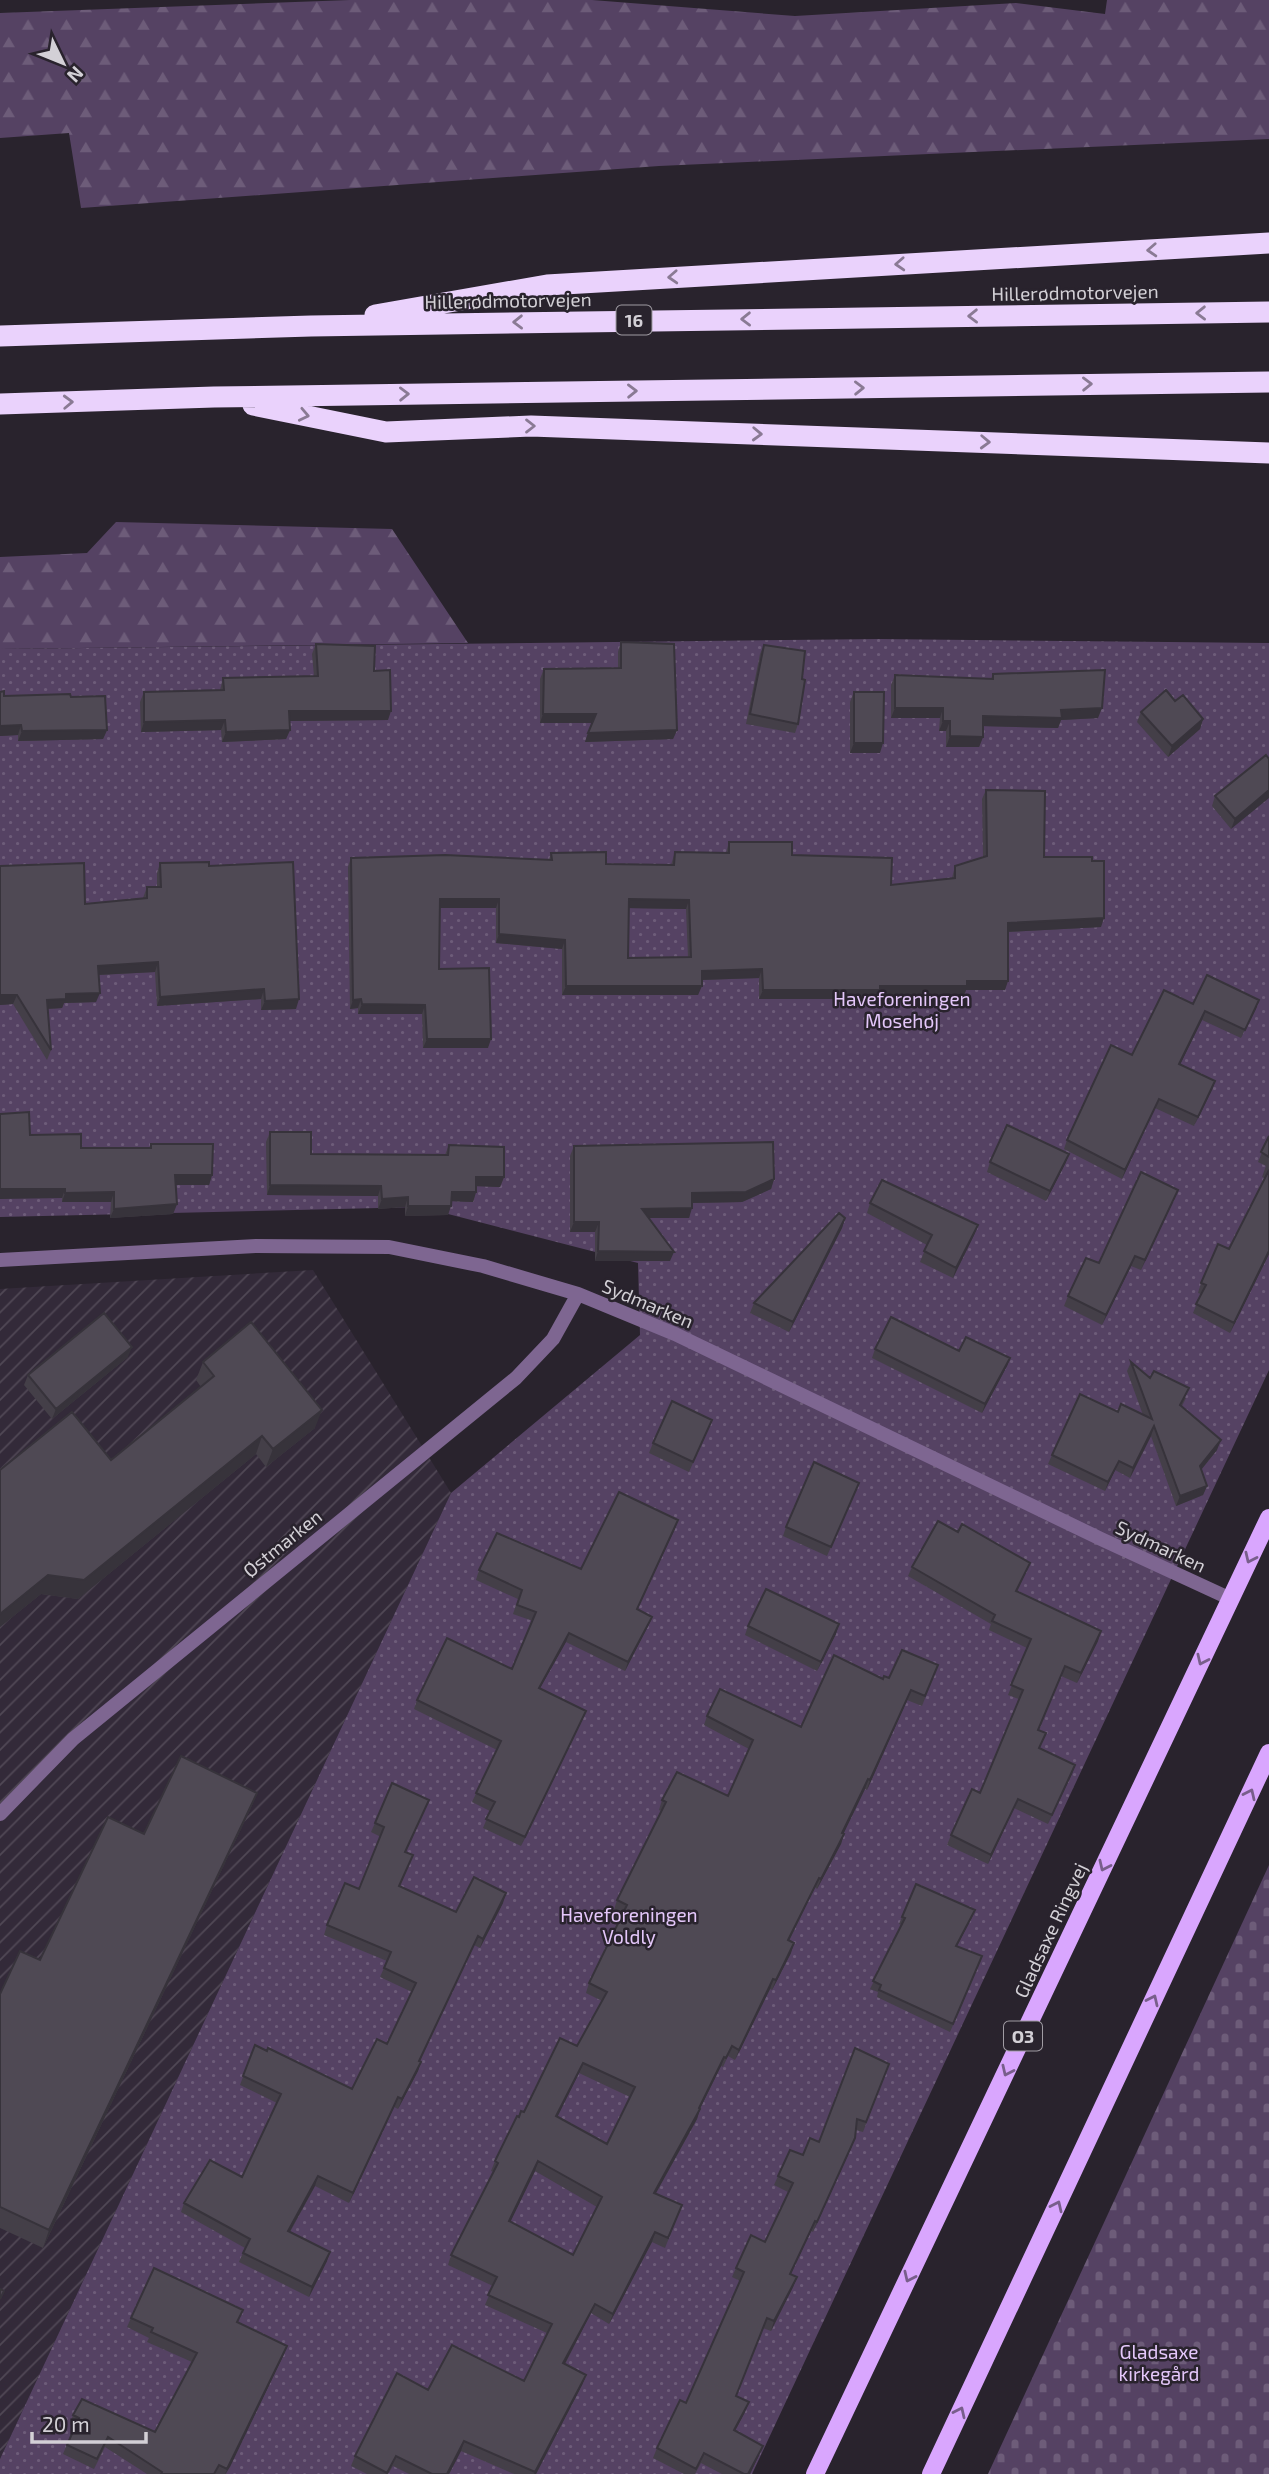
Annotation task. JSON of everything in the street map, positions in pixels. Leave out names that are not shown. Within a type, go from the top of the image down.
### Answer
[{"type":"highway","points":[[311,326],[547,285],[1269,243]]},
{"type":"highway","name":"Hillerødmotorvejen","points":[[0,336],[311,326],[1269,312]]},
{"type":"highway","points":[[0,404],[214,397],[1269,382]]},
{"type":"highway","points":[[214,397],[386,432],[531,426],[1269,453]]},
{"type":"main road","name":"Gladsaxe Ringvej","points":[[815,2474],[1269,1518]]},
{"type":"main road","points":[[931,2474],[1269,1753]]},
{"type":"street","name":"Sydmarken","points":[[0,1260],[256,1246],[389,1247],[483,1266],[578,1294],[675,1334],[1231,1599]]},
{"type":"street","name":"Østmarken","points":[[0,1814],[73,1739],[516,1378],[553,1339],[578,1294]]},
{"type":"shaded area","points":[[313,1270],[451,1493],[0,2459],[0,1289]]},
{"type":"green space","points":[[350,0],[592,0],[795,16],[1016,3],[1105,14],[1107,0],[1269,0],[1269,139],[659,166],[81,208],[69,133],[0,138],[0,13]]},
{"type":"green space","points":[[116,522],[392,529],[468,643],[0,649],[0,557],[87,553]]},
{"type":"green space","points":[[879,639],[1269,643],[1269,1370],[752,2474],[0,2474],[0,2459],[451,1493],[640,1335],[638,1263],[421,1207],[0,1217],[0,649]]},
{"type":"green space","name":"Gladsaxe kirkegård","points":[[1269,1865],[1269,2474],[988,2474]]},
{"type":"building","points":[[621,642],[674,644],[677,730],[588,733],[596,714],[543,714],[544,669],[621,668]]},
{"type":"building","points":[[316,644],[375,646],[374,671],[390,670],[391,711],[289,711],[290,730],[226,732],[225,720],[144,722],[144,692],[224,690],[223,678],[318,676]]},
{"type":"building","points":[[764,645],[805,651],[802,679],[805,680],[798,724],[750,714]]},
{"type":"building","points":[[1105,670],[1102,708],[1061,710],[1062,718],[983,716],[983,737],[950,736],[950,721],[943,721],[943,708],[895,708],[895,675],[993,679],[993,674]]},
{"type":"building","points":[[1166,690],[1175,701],[1183,695],[1203,719],[1172,746],[1141,712]]},
{"type":"building","points":[[4,691],[4,696],[105,696],[107,730],[22,731],[21,725],[0,726],[0,692]]},
{"type":"building","points":[[854,692],[884,692],[883,743],[854,743]]},
{"type":"building","points":[[1266,755],[1269,759],[1269,790],[1235,819],[1215,796]]},
{"type":"building","points":[[986,790],[1045,791],[1044,857],[1092,857],[1092,861],[1104,861],[1104,918],[1008,923],[1008,981],[967,981],[967,986],[880,986],[880,990],[763,990],[762,969],[702,971],[702,986],[566,986],[565,940],[499,934],[499,899],[440,899],[439,969],[489,968],[491,1039],[427,1039],[425,1005],[362,1004],[361,999],[353,1000],[351,858],[445,855],[552,860],[551,853],[606,852],[606,864],[674,865],[675,852],[729,853],[729,842],[792,842],[792,855],[892,858],[891,885],[955,878],[955,866],[987,856]],"holes":[[[629,899],[689,900],[691,957],[628,958]]]},
{"type":"building","points":[[209,862],[209,866],[293,862],[299,999],[265,1001],[264,989],[160,997],[158,962],[98,966],[100,993],[66,994],[66,999],[47,1000],[51,1050],[17,995],[0,995],[0,866],[84,863],[85,904],[147,898],[147,887],[161,887],[160,863]]},
{"type":"building","points":[[1207,975],[1259,1000],[1245,1030],[1205,1011],[1179,1064],[1215,1081],[1198,1117],[1159,1099],[1125,1170],[1067,1140],[1111,1045],[1132,1055],[1164,990],[1193,1004]]},
{"type":"building","points":[[29,1112],[30,1135],[81,1134],[81,1148],[151,1148],[151,1144],[213,1144],[212,1175],[175,1175],[177,1204],[114,1209],[114,1192],[65,1193],[65,1189],[0,1189],[0,1114]]},
{"type":"building","points":[[1007,1125],[1069,1154],[1050,1191],[990,1162]]},
{"type":"building","points":[[270,1132],[311,1132],[311,1154],[448,1155],[449,1145],[504,1147],[504,1177],[476,1177],[476,1192],[452,1192],[451,1206],[408,1206],[408,1197],[382,1199],[381,1186],[270,1185]]},
{"type":"building","points":[[1269,1136],[1269,1157],[1261,1152]]},
{"type":"building","points":[[773,1142],[774,1179],[746,1192],[692,1193],[692,1208],[642,1209],[674,1252],[598,1251],[599,1222],[574,1222],[574,1146]]},
{"type":"building","points":[[1269,1170],[1269,1251],[1234,1323],[1196,1304],[1206,1285],[1201,1283],[1218,1244],[1229,1249]]},
{"type":"building","points":[[1141,1172],[1178,1190],[1145,1260],[1135,1256],[1106,1315],[1068,1296],[1086,1258],[1099,1263]]},
{"type":"building","points":[[882,1180],[978,1225],[956,1268],[924,1251],[932,1235],[870,1203]]},
{"type":"building","points":[[839,1213],[845,1218],[793,1322],[754,1303]]},
{"type":"building","points":[[104,1313],[132,1347],[56,1409],[28,1375]]},
{"type":"building","points":[[891,1317],[959,1351],[966,1337],[1010,1358],[985,1404],[875,1349]]},
{"type":"building","points":[[251,1322],[322,1410],[273,1449],[262,1436],[84,1580],[48,1575],[0,1614],[0,1470],[72,1412],[111,1460],[214,1376],[203,1362]]},
{"type":"building","points":[[1131,1362],[1150,1378],[1154,1371],[1189,1388],[1180,1405],[1221,1440],[1200,1466],[1207,1486],[1180,1496],[1154,1426],[1133,1468],[1119,1461],[1108,1482],[1052,1455],[1080,1394],[1118,1412],[1121,1404],[1152,1419]]},
{"type":"building","points":[[672,1401],[712,1420],[693,1462],[653,1443]]},
{"type":"building","points":[[814,1462],[859,1483],[831,1547],[786,1527]]},
{"type":"building","points":[[619,1492],[678,1520],[637,1609],[652,1617],[628,1662],[569,1633],[539,1688],[586,1711],[525,1837],[486,1819],[495,1802],[476,1793],[501,1741],[417,1700],[447,1638],[512,1669],[536,1612],[517,1605],[522,1590],[479,1570],[497,1533],[581,1569]]},
{"type":"building","points":[[938,1521],[958,1532],[962,1524],[1030,1563],[1016,1591],[1101,1631],[1081,1673],[1065,1666],[1038,1730],[1046,1733],[1039,1748],[1075,1765],[1052,1815],[1018,1799],[991,1855],[951,1835],[972,1789],[980,1793],[1023,1690],[1011,1685],[1031,1639],[992,1621],[995,1615],[912,1567]]},
{"type":"building","points":[[766,1589],[839,1624],[821,1662],[748,1626]]},
{"type":"building","points":[[902,1650],[938,1665],[925,1696],[911,1690],[870,1780],[868,1779],[842,1833],[844,1834],[788,1940],[794,1943],[776,1980],[773,1979],[739,2050],[732,2046],[726,2058],[724,2057],[700,2109],[654,2193],[682,2205],[668,2238],[655,2232],[613,2314],[595,2304],[563,2363],[586,2375],[535,2472],[464,2441],[447,2474],[432,2474],[396,2456],[387,2473],[355,2456],[397,2373],[428,2390],[452,2345],[524,2381],[552,2324],[488,2295],[497,2277],[451,2255],[498,2163],[495,2161],[517,2116],[519,2117],[521,2111],[524,2112],[560,2038],[577,2046],[607,1992],[589,1983],[627,1905],[617,1900],[666,1802],[662,1800],[677,1772],[728,1796],[753,1740],[707,1716],[720,1689],[801,1727],[834,1655],[883,1679],[884,1676],[889,1678]],"holes":[[[583,2063],[635,2087],[607,2144],[556,2116]],[[538,2161],[602,2197],[573,2255],[509,2221]]]},
{"type":"building","points":[[181,1756],[257,1793],[49,2230],[0,2207],[0,1994],[20,1951],[40,1960],[108,1817],[144,1834]]},
{"type":"building","points":[[392,1783],[429,1800],[405,1852],[413,1855],[399,1886],[456,1912],[474,1877],[506,1893],[483,1939],[478,1936],[419,2061],[421,2062],[402,2099],[398,2097],[353,2193],[318,2176],[288,2231],[330,2252],[312,2287],[243,2253],[250,2239],[184,2203],[210,2160],[242,2177],[281,2094],[243,2076],[255,2045],[267,2051],[268,2048],[352,2089],[377,2039],[387,2044],[416,1983],[384,1968],[391,1952],[327,1925],[345,1883],[359,1889],[384,1827],[375,1823]]},
{"type":"building","points":[[916,1884],[975,1910],[956,1946],[982,1956],[953,2024],[879,1990],[881,1985],[873,1981],[905,1918],[902,1917]]},
{"type":"building","points":[[855,2048],[889,2064],[866,2122],[857,2119],[855,2138],[790,2274],[797,2277],[774,2321],[767,2318],[736,2396],[749,2402],[734,2430],[763,2446],[748,2474],[704,2453],[696,2469],[657,2448],[680,2400],[686,2403],[744,2272],[736,2268],[751,2235],[765,2242],[793,2183],[778,2176],[790,2150],[803,2155],[810,2138],[819,2142]]},
{"type":"building","points":[[154,2268],[243,2310],[237,2322],[287,2346],[227,2469],[219,2465],[214,2474],[161,2474],[162,2472],[108,2437],[97,2459],[67,2445],[79,2418],[73,2415],[82,2399],[155,2432],[197,2353],[151,2332],[153,2328],[131,2318]]},
{"type":"park label","name":"Haveforeningen Mosehøj","points":[[902,1009]]},
{"type":"park label","name":"Haveforeningen Voldly","points":[[629,1925]]}]
